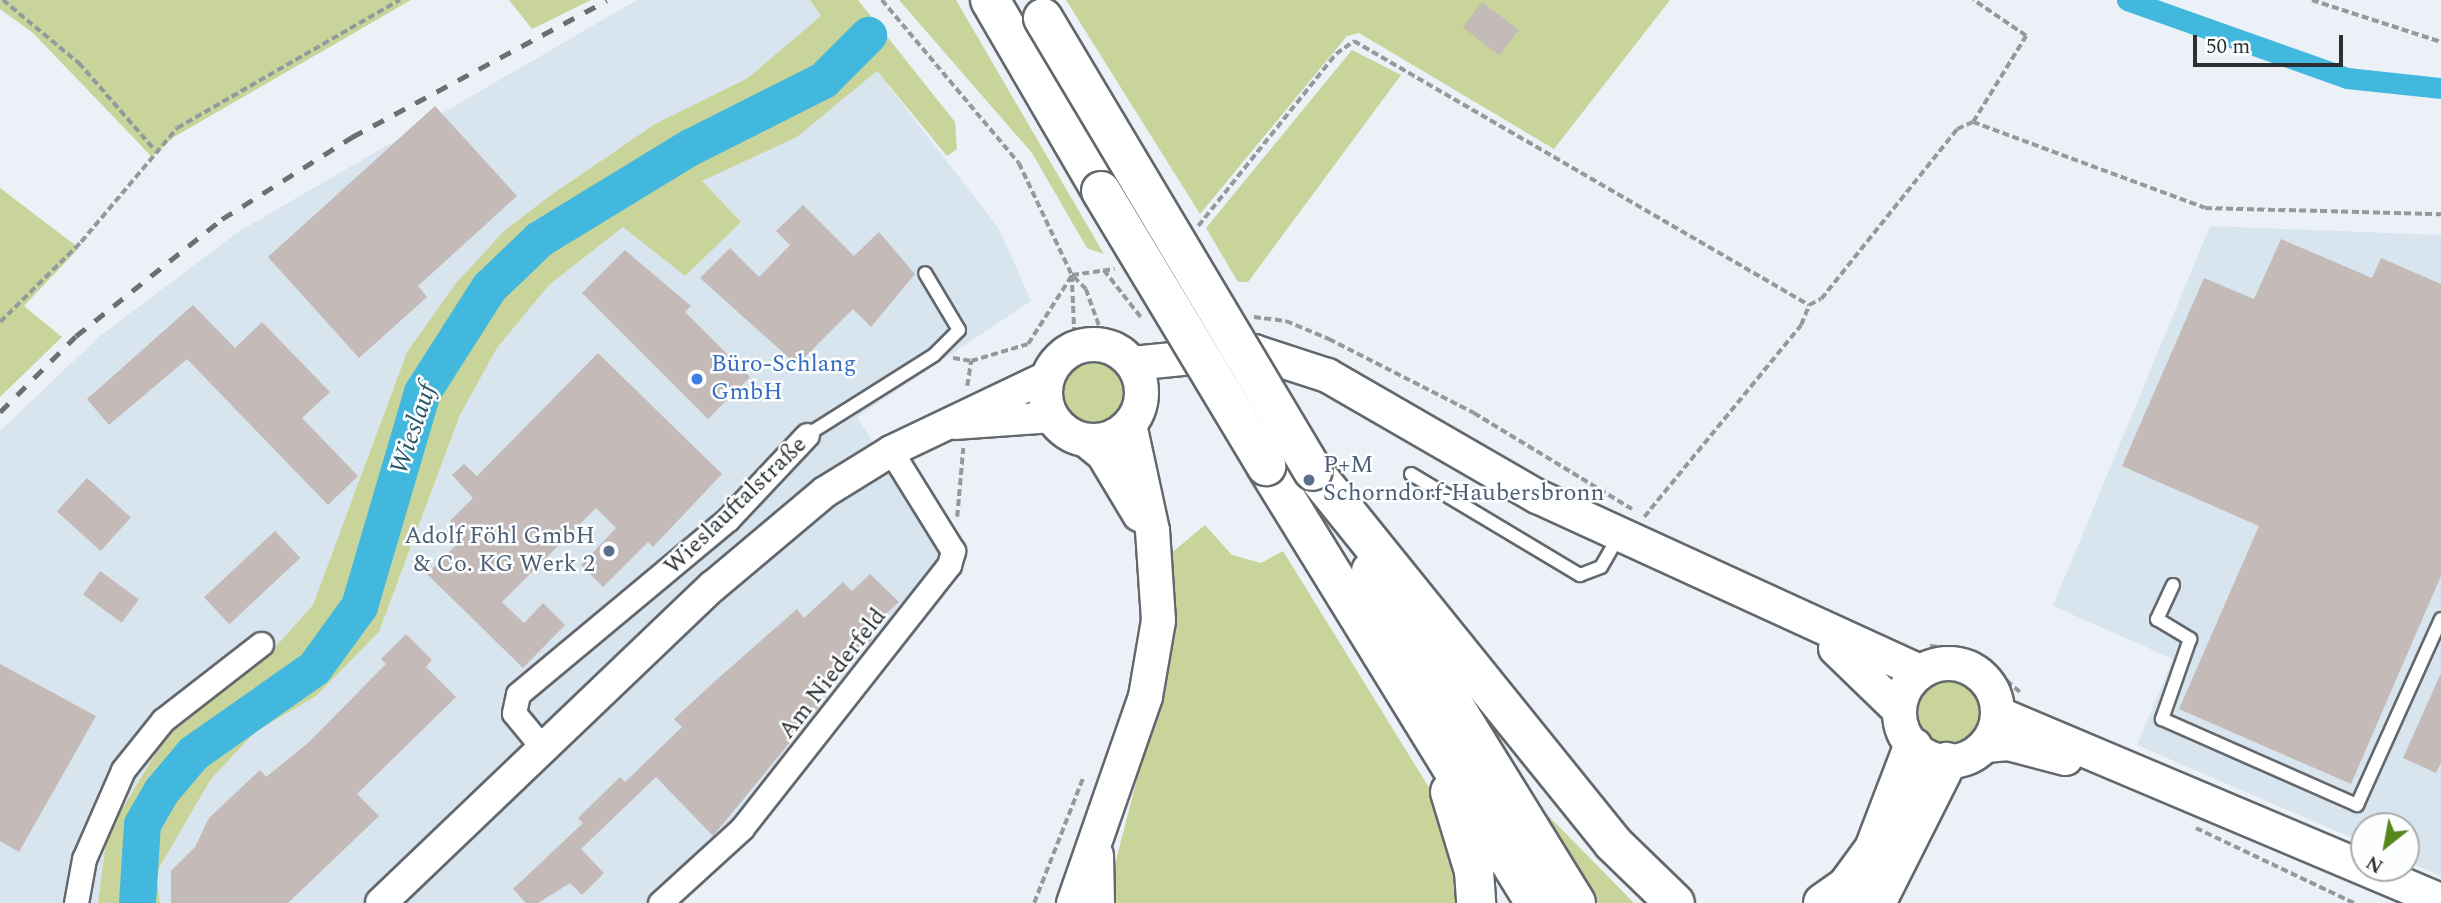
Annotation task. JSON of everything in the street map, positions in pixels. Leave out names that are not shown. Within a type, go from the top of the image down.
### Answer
[{"type":"highway","points":[[990,0],[1412,643],[1576,903]]},
{"type":"highway","points":[[1033,0],[1412,643],[1474,871],[1476,903]]},
{"type":"highway","points":[[1412,643],[1675,903]]},
{"type":"highway","points":[[1823,903],[1847,886],[1874,849],[1913,747]]},
{"type":"highway","points":[[1444,759],[1535,903]]},
{"type":"highway","points":[[1876,903],[1947,762]]},
{"type":"highway","points":[[1079,902],[1094,856]]},
{"type":"main road","points":[[1094,856],[1153,658],[1158,581],[1135,410],[1104,351],[1253,351],[1327,375],[1492,472],[1632,525],[1806,624],[1878,683],[1898,709],[1913,747],[1947,762],[1985,744],[2008,743],[2146,777],[2350,863]]},
{"type":"main road","name":"Wieslauftalstraße","points":[[1046,377],[1104,351]]},
{"type":"main road","points":[[1086,440],[1115,435],[1135,410],[1169,379],[1209,367],[1281,362]]},
{"type":"main road","points":[[1046,377],[1052,417],[1103,454],[1152,530]]},
{"type":"main road","points":[[1806,624],[1919,658],[1964,665],[2010,704],[2146,777]]},
{"type":"main road","points":[[1898,709],[1919,658]]},
{"type":"main road","points":[[1985,744],[2010,704]]},
{"type":"main road","points":[[2396,882],[2441,901]]},
{"type":"street","name":"Wieslauftalstraße","points":[[959,435],[975,407],[1046,377]]},
{"type":"street","name":"Wieslauftalstraße","points":[[381,903],[712,587],[825,492],[891,451],[1052,417]]},
{"type":"street","name":"Wieslauftalstraße","points":[[542,747],[514,713],[518,694],[728,519],[807,435]]},
{"type":"street","points":[[891,451],[953,551]]},
{"type":"street","name":"Am Niederfeld","points":[[660,903],[742,828],[804,755],[949,565],[953,551]]},
{"type":"street","points":[[76,903],[84,859],[123,771],[163,720],[261,644]]},
{"type":"lane","name":"Wieslauftalstraße","points":[[807,435],[934,355],[959,330],[925,273]]},
{"type":"lane","points":[[1411,474],[1580,575],[1601,567],[1632,525]]},
{"type":"lane","points":[[2174,585],[2157,619],[2190,639],[2162,719],[2357,805],[2441,619]]},
{"type":"path","points":[[3,0],[79,63],[154,149]]},
{"type":"path","points":[[0,322],[81,242],[154,149],[177,128],[400,0]]},
{"type":"path","points":[[882,0],[1019,163],[1072,275],[1104,351]]},
{"type":"path","points":[[1632,525],[1665,492],[1801,325],[1809,305],[1821,299],[1957,129],[1973,122],[2026,36],[1973,0]]},
{"type":"path","points":[[2312,0],[2441,42]]},
{"type":"path","points":[[1187,236],[1336,54],[1353,41],[1809,305]]},
{"type":"path","points":[[1973,122],[2204,208],[2441,215]]},
{"type":"path","points":[[967,386],[971,361],[1027,344],[1072,275],[1127,267]]},
{"type":"path","points":[[1104,270],[1138,319],[1150,322]]},
{"type":"path","points":[[1072,275],[1086,289],[1104,351]]},
{"type":"path","points":[[1242,319],[1286,321],[1329,339],[1570,467],[1632,525]]},
{"type":"path","points":[[953,551],[959,435]]},
{"type":"path","points":[[1632,525],[1656,522]]},
{"type":"path","points":[[1919,658],[1962,649],[2010,704]]},
{"type":"path","points":[[1034,903],[1083,778]]},
{"type":"path","points":[[2193,826],[2354,903]]},
{"type":"shaded area","points":[[637,0],[810,0],[821,16],[748,79],[655,124],[548,197],[504,231],[456,283],[407,352],[313,605],[268,655],[171,728],[107,834],[98,903],[0,903],[0,431],[100,336],[238,232]]},
{"type":"shaded area","points":[[877,71],[999,229],[1031,301],[857,417],[944,556],[804,750],[650,903],[160,903],[156,873],[211,779],[255,732],[316,696],[379,632],[460,415],[497,348],[549,285],[623,227],[685,276],[702,181],[797,137]]},
{"type":"shaded area","points":[[2210,226],[2441,235],[2441,876],[2420,867],[2420,812],[2350,812],[2350,837],[2137,745],[2173,659],[2053,606]]},
{"type":"green space","points":[[0,0],[411,0],[174,137],[152,157],[33,33],[0,9]]},
{"type":"green space","points":[[509,0],[591,0],[532,29]]},
{"type":"green space","points":[[810,0],[858,0],[955,122],[957,149],[947,156],[877,71],[797,137],[702,181],[741,222],[685,276],[623,227],[549,285],[497,348],[460,415],[379,632],[316,696],[255,732],[211,779],[156,873],[160,903],[98,903],[107,834],[171,728],[268,655],[313,605],[407,352],[456,283],[504,231],[548,197],[655,124],[748,78],[821,16]]},
{"type":"green space","points":[[899,0],[956,0],[1104,254],[1087,248],[1032,153]]},
{"type":"green space","points":[[1066,0],[1670,0],[1554,149],[1359,33],[1347,36],[1200,214]]},
{"type":"green space","points":[[1352,50],[1401,75],[1248,282],[1238,282],[1206,228]]},
{"type":"green space","points":[[0,188],[79,248],[24,306],[62,337],[0,397]]},
{"type":"green space","points":[[1091,354],[1105,357],[1117,365],[1125,377],[1128,391],[1125,405],[1117,417],[1105,425],[1091,428],[1077,425],[1065,417],[1057,405],[1054,391],[1057,377],[1065,365],[1077,357]]},
{"type":"green space","points":[[1205,525],[1232,555],[1261,563],[1283,551],[1441,807],[1464,903],[1105,903],[1163,678],[1169,555]]},
{"type":"green space","points":[[1949,673],[1964,676],[1976,684],[1984,696],[1987,711],[1984,726],[1976,738],[1964,746],[1949,749],[1934,746],[1922,738],[1914,726],[1911,711],[1914,696],[1922,684],[1934,676]]},
{"type":"green space","points":[[1531,798],[1634,903],[1598,903]]},
{"type":"building","points":[[1482,2],[1519,30],[1499,55],[1463,28]]},
{"type":"building","points":[[435,106],[517,196],[418,286],[427,297],[359,358],[268,257]]},
{"type":"building","points":[[803,205],[854,256],[879,232],[915,274],[871,327],[853,309],[797,365],[700,278],[730,248],[759,277],[790,245],[776,231]]},
{"type":"building","points":[[2281,239],[2372,278],[2381,258],[2441,284],[2441,576],[2351,784],[2179,709],[2259,526],[2122,466],[2204,278],[2254,299]]},
{"type":"building","points":[[625,250],[691,306],[685,312],[750,377],[708,419],[582,293]]},
{"type":"building","points":[[193,305],[235,348],[262,322],[330,392],[302,418],[358,476],[328,505],[187,359],[109,425],[87,399]]},
{"type":"building","points":[[598,353],[722,474],[653,547],[648,542],[603,587],[581,565],[616,528],[596,508],[502,602],[524,623],[543,603],[565,625],[523,668],[427,574],[465,536],[450,521],[473,498],[452,475],[464,464],[477,476]]},
{"type":"building","points":[[87,478],[131,517],[101,551],[57,511]]},
{"type":"building","points":[[275,531],[300,558],[229,624],[204,597]]},
{"type":"building","points":[[100,571],[139,599],[122,623],[83,594]]},
{"type":"building","points":[[870,574],[899,602],[866,632],[872,640],[812,699],[819,707],[713,836],[656,777],[581,849],[604,873],[582,895],[570,883],[538,903],[526,903],[513,889],[583,823],[578,818],[620,777],[625,782],[682,727],[674,719],[714,682],[797,609],[804,618],[843,582],[852,591]]},
{"type":"building","points":[[406,634],[432,660],[426,667],[456,697],[357,794],[379,816],[288,903],[171,903],[171,871],[195,847],[209,818],[260,770],[266,777],[308,743],[386,664],[381,659]]},
{"type":"building","points":[[0,664],[96,716],[19,852],[0,841]]},
{"type":"building","points":[[2441,673],[2441,763],[2436,773],[2403,758]]},
{"type":"waterway","name":"Wieslauf","points":[[2127,0],[2347,78],[2441,88]]},
{"type":"waterway","name":"Wieslauf","points":[[137,903],[142,824],[161,791],[193,753],[314,668],[359,606],[422,392],[489,287],[539,239],[690,147],[823,80],[868,35]]},
{"type":"railway","points":[[0,412],[76,336],[222,219],[352,137],[607,0]]},
{"type":"place","name":"Büro-Schlang GmbH","points":[[697,379]]},
{"type":"place","name":"P+M Schorndorf-Haubersbronn","points":[[1309,480]]},
{"type":"place","name":"Adolf Föhl GmbH & Co. KG Werk 2","points":[[609,551]]}]
